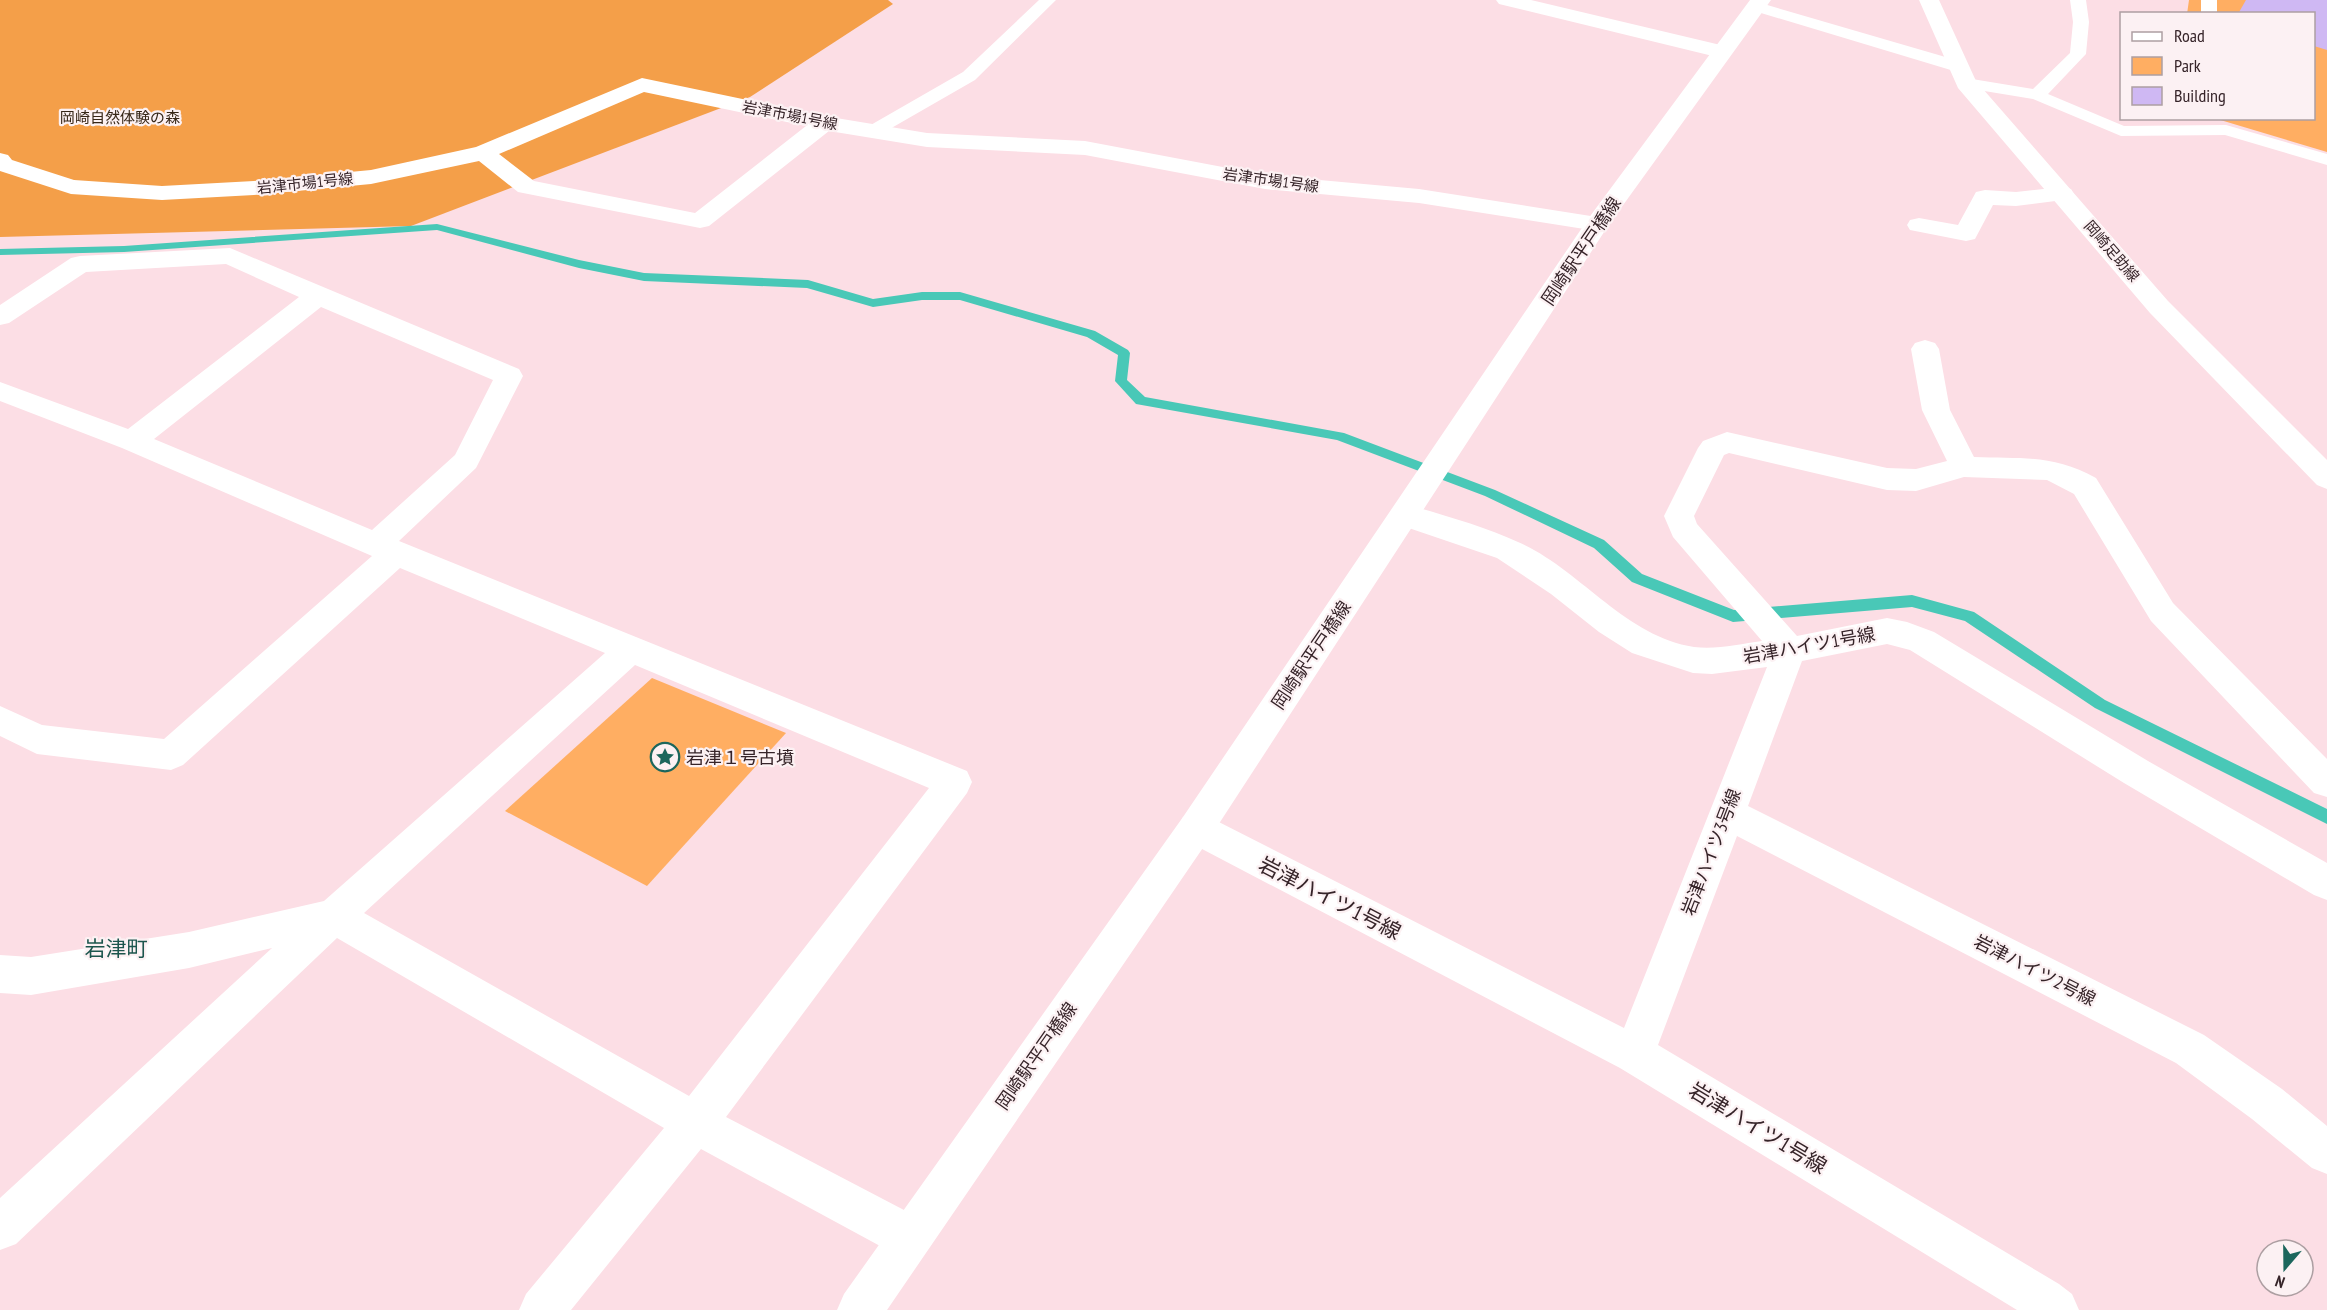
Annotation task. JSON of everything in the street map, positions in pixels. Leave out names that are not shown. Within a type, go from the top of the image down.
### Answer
[{"type":"street","points":[[1506,0],[1721,52]]},
{"type":"street","name":"岡崎足助線","points":[[1929,0],[1963,75],[2062,194],[2159,307],[2327,478]]},
{"type":"street","name":"岡崎駅平戸橋線","points":[[860,1310],[1196,828],[1597,224],[1759,3]]},
{"type":"street","name":"岩津市場1号線","points":[[0,160],[4,165],[71,187],[162,194],[371,177],[483,153],[642,85],[824,123],[927,140],[1084,148],[1265,182],[1419,196],[1597,224]]},
{"type":"street","points":[[483,153],[526,187],[700,221],[824,123]]},
{"type":"street","points":[[1919,225],[1966,234],[1985,197],[2016,199],[2062,194]]},
{"type":"street","points":[[0,317],[80,264],[230,256],[318,296],[508,376],[466,461],[386,548],[171,755],[38,739],[0,720]]},
{"type":"street","points":[[132,441],[318,296]]},
{"type":"street","points":[[1924,349],[1936,410],[1964,467]]},
{"type":"street","points":[[0,391],[132,441],[954,782],[695,1122],[542,1310]]},
{"type":"street","points":[[1790,651],[1684,529],[1679,516],[1713,448],[1727,442],[1887,479],[1916,480],[1964,467],[2047,470],[2064,474],[2085,486],[2162,612],[2327,782]]},
{"type":"street","name":"岩津ハイツ1号線","points":[[1405,515],[1508,550],[1562,585],[1610,623],[1644,645],[1693,660],[1712,662],[1790,651],[1887,631],[1914,638],[2136,772],[2327,883]]},
{"type":"street","points":[[0,1228],[334,916],[631,649]]},
{"type":"street","name":"岩津ハイツ3号線","points":[[1634,1053],[1790,651]]},
{"type":"street","name":"岩津ハイツ2号線","points":[[1726,813],[2190,1049],[2267,1104],[2327,1153]]},
{"type":"street","name":"岩津ハイツ1号線","points":[[1196,828],[1634,1053],[2043,1299],[2056,1310]]},
{"type":"street","points":[[0,974],[31,976],[166,954],[334,916],[695,1122],[909,1237]]},
{"type":"lane","points":[[875,130],[969,76],[1048,0]]},
{"type":"lane","points":[[2037,95],[2078,54],[2081,22],[2078,0]]},
{"type":"lane","points":[[1759,3],[1963,75],[2037,95],[2121,131],[2226,130],[2327,160]]},
{"type":"green space","name":"岡崎自然体験の森","points":[[0,0],[888,0],[893,4],[750,97],[411,226],[0,237]]},
{"type":"green space","points":[[2189,0],[2327,0],[2327,152],[2220,120],[2315,120],[2315,12],[2187,12]]},
{"type":"green space","points":[[652,678],[786,733],[647,886],[505,811]]},
{"type":"building","points":[[2246,0],[2327,0],[2327,50],[2315,46],[2315,12],[2239,12]]},
{"type":"waterway","points":[[0,252],[124,249],[437,227],[579,264],[644,277],[808,284],[873,303],[922,296],[960,296],[1091,334],[1124,353],[1121,381],[1141,401],[1339,436],[1490,493],[1599,544],[1637,578],[1733,616],[1912,601],[1969,616],[2100,704],[2327,817]]},
{"type":"place","name":"岩津１号古墳","points":[[665,757]]},
{"type":"district","name":"岩津町","points":[[116,948]]}]
